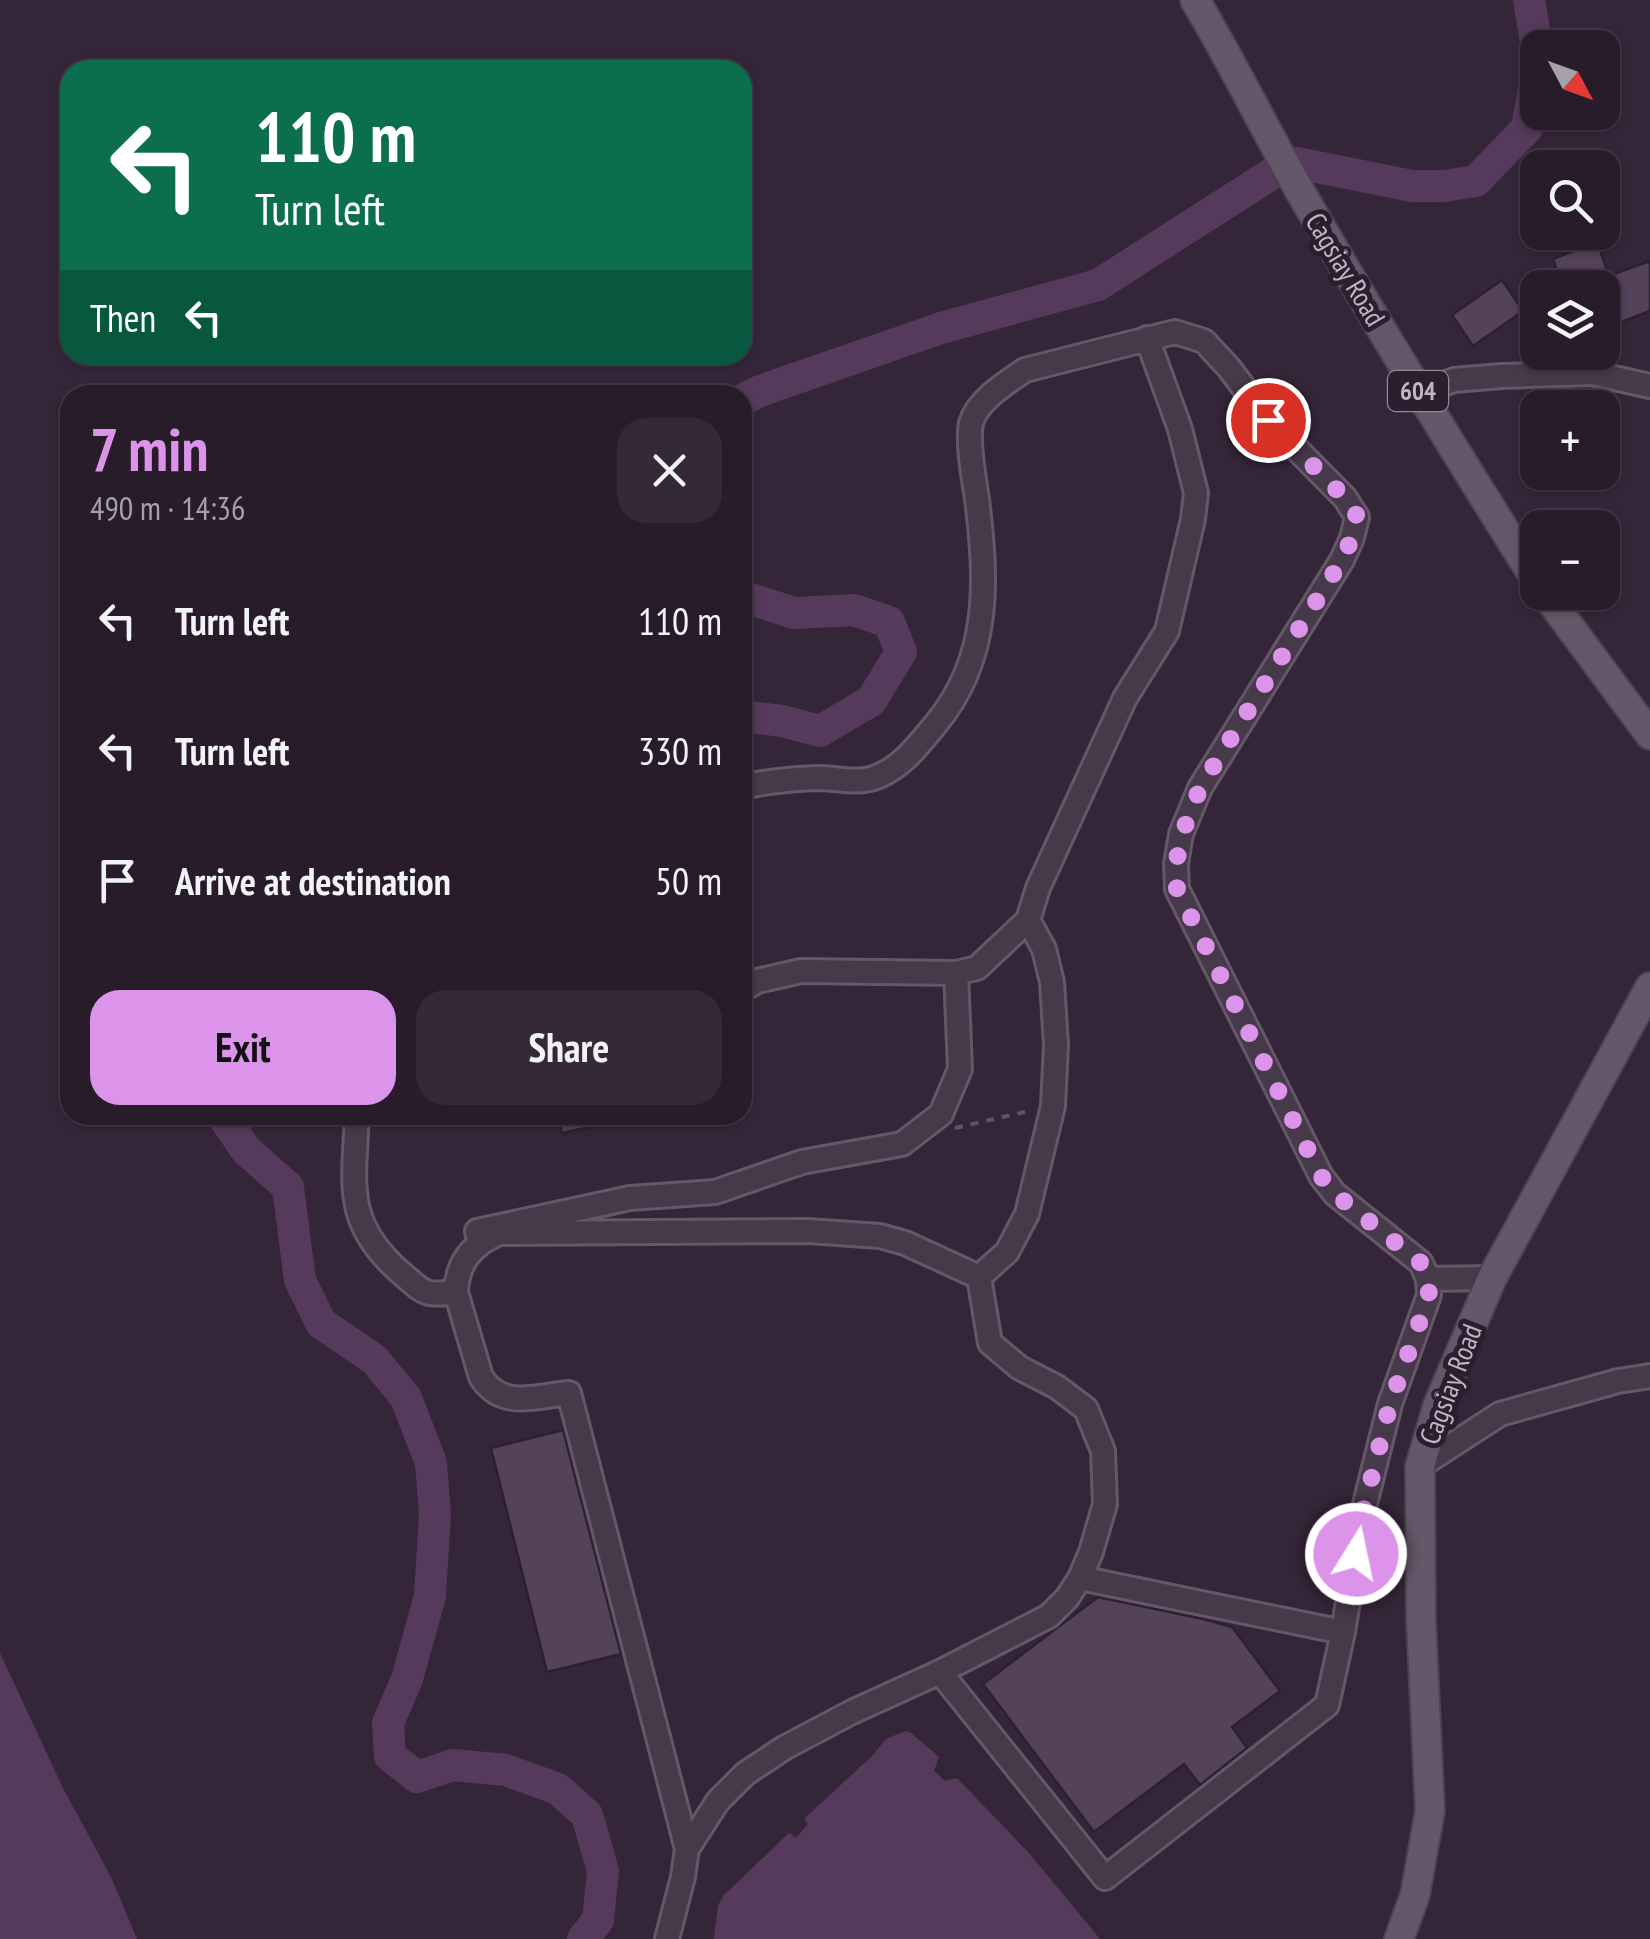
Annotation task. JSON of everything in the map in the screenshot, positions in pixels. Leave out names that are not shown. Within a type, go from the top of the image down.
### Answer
[{"type":"main road","name":"Cagsiay Road","points":[[1196,0],[1303,197],[1520,554]]},
{"type":"main road","points":[[1557,610],[1650,735]]},
{"type":"main road","name":"Cagsiay Road","points":[[1399,1939],[1415,1895],[1430,1811],[1421,1619],[1420,1466],[1438,1405],[1492,1278],[1650,987]]},
{"type":"street","points":[[752,784],[821,778],[857,781],[879,776],[906,758],[940,719],[968,676],[984,590],[971,422],[986,400],[1025,370],[1175,332],[1204,341],[1268,420],[1345,498],[1357,516],[1342,560],[1200,788],[1182,834],[1176,864],[1177,889],[1321,1176],[1335,1194],[1421,1263],[1428,1278],[1429,1296],[1390,1404],[1362,1516],[1327,1704],[1106,1878],[940,1672]]},
{"type":"street","points":[[752,984],[801,971],[956,973],[976,968],[1028,920],[1038,888],[1125,698],[1167,630],[1193,519],[1196,493],[1180,429],[1148,338]]},
{"type":"street","points":[[1420,393],[1454,380],[1592,373],[1650,386]]},
{"type":"street","points":[[979,1277],[1007,1252],[1027,1214],[1053,1106],[1056,1045],[1052,982],[1044,949],[1028,920]]},
{"type":"street","points":[[478,1242],[477,1231],[630,1198],[716,1192],[802,1162],[902,1144],[941,1114],[960,1069],[956,973]]},
{"type":"street","points":[[357,1125],[357,1212],[374,1246],[421,1290],[432,1296],[456,1292]]},
{"type":"street","points":[[667,1939],[683,1878],[686,1849],[569,1392],[508,1399],[487,1387],[456,1292],[460,1267],[478,1242],[499,1233],[808,1231],[880,1236],[905,1243],[979,1277]]},
{"type":"street","points":[[686,1849],[718,1800],[745,1774],[852,1712],[1048,1616],[1080,1578],[1092,1552],[1104,1504],[1104,1452],[1086,1409],[1057,1387],[1020,1368],[990,1342],[979,1277]]},
{"type":"street","points":[[1428,1278],[1492,1278]]},
{"type":"street","points":[[1420,1466],[1500,1414],[1618,1380],[1650,1376]]},
{"type":"street","points":[[1080,1578],[1343,1632]]},
{"type":"path","points":[[941,1114],[956,1129],[1053,1106]]},
{"type":"shaded area","points":[[0,1653],[63,1788],[111,1877],[137,1939],[0,1939]]},
{"type":"shaded area","points":[[905,1731],[939,1757],[934,1771],[945,1781],[957,1778],[1029,1853],[1100,1939],[714,1939],[718,1905],[724,1895],[789,1833],[796,1838],[808,1824],[804,1819],[886,1739]]},
{"type":"building","points":[[1576,250],[1600,250],[1607,270],[1557,270],[1553,259]]},
{"type":"building","points":[[1650,261],[1650,311],[1620,323],[1620,272]]},
{"type":"building","points":[[1502,280],[1520,307],[1520,313],[1473,346],[1452,315]]},
{"type":"building","points":[[560,1125],[599,1125],[562,1133]]},
{"type":"building","points":[[563,1430],[621,1654],[547,1672],[491,1448]]},
{"type":"building","points":[[1098,1597],[1232,1627],[1280,1691],[1232,1727],[1247,1748],[1200,1785],[1184,1764],[1094,1832],[983,1684]]},
{"type":"waterway","points":[[1529,0],[1534,30]]},
{"type":"waterway","points":[[1297,163],[1412,186],[1444,186],[1476,181],[1525,130]]},
{"type":"waterway","points":[[752,395],[941,328],[1098,285],[1276,171]]},
{"type":"waterway","points":[[752,599],[794,613],[854,610],[889,622],[901,652],[871,701],[820,731],[752,717]]},
{"type":"waterway","points":[[229,1125],[246,1150],[288,1187],[300,1280],[321,1323],[375,1360],[406,1398],[431,1463],[435,1514],[430,1596],[407,1679],[388,1723],[390,1756],[417,1777],[453,1765],[506,1770],[558,1789],[587,1815],[603,1871],[598,1920],[583,1939]]},
{"type":"route","points":[[1268,420],[1345,498],[1357,516],[1342,560],[1200,788],[1182,834],[1176,864],[1177,889],[1321,1176],[1335,1194],[1421,1263],[1428,1278],[1429,1296],[1390,1404],[1356,1554]]}]
